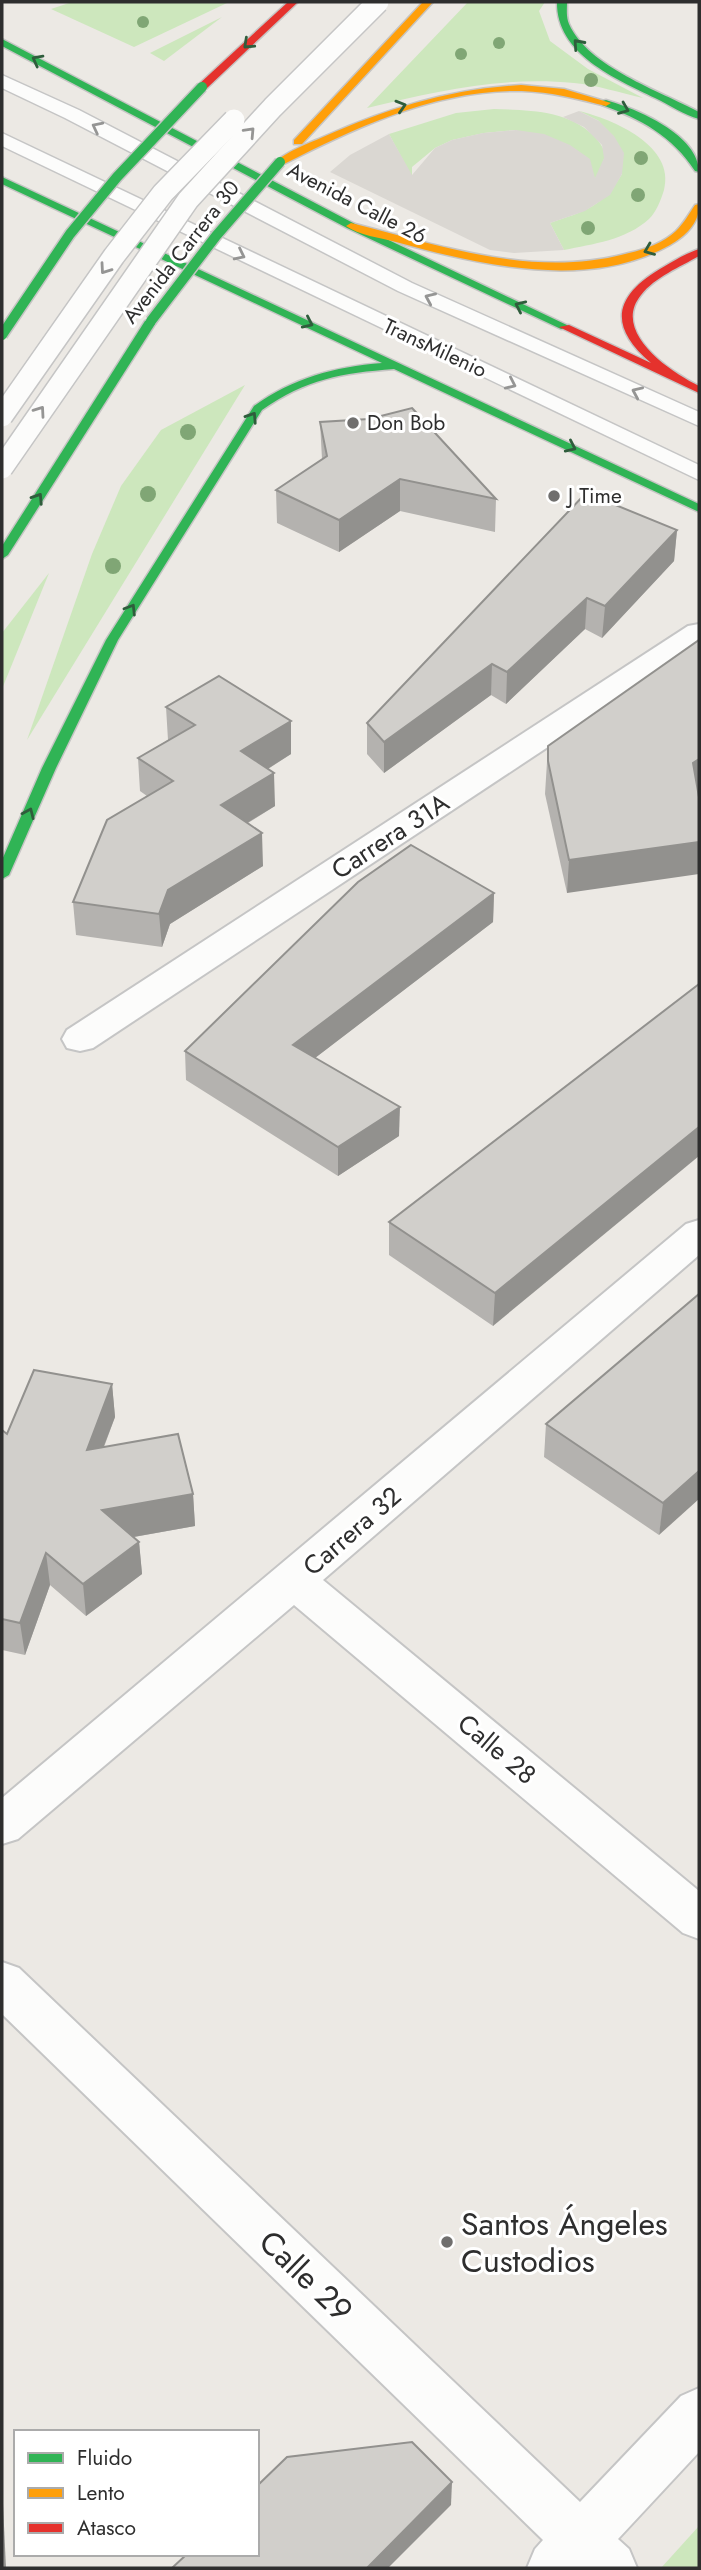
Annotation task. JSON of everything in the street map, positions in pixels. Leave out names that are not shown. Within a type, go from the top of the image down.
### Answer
[{"type":"main road","points":[[2,335],[70,234],[117,177],[202,87],[293,2]]},
{"type":"main road","points":[[562,2],[563,26],[581,50],[597,62],[699,116]]},
{"type":"main road","name":"Avenida Carrera 30","points":[[2,555],[151,321],[216,236],[280,162],[425,5]]},
{"type":"main road","name":"Avenida Calle 26","points":[[2,42],[351,226],[696,388]]},
{"type":"main road","points":[[280,162],[377,114],[437,96],[502,88],[541,90],[594,99],[639,115],[677,139],[699,169]]},
{"type":"main road","points":[[2,180],[699,508]]},
{"type":"main road","points":[[351,226],[480,259],[530,264],[580,264],[620,260],[653,250],[679,234],[696,215],[699,207]]},
{"type":"main road","points":[[696,388],[633,340],[626,326],[624,312],[629,301],[639,291],[699,252]]},
{"type":"main road","points":[[2,875],[49,768],[112,640],[258,408],[280,389],[302,378],[339,370],[398,365]]},
{"type":"street","name":"Carrera 31A","points":[[80,1039],[699,633]]},
{"type":"street","name":"Carrera 32","points":[[2,1825],[699,1234]]},
{"type":"street","name":"Calle 28","points":[[294,1580],[699,1919]]},
{"type":"street","name":"Calle 29","points":[[2,1983],[581,2558]]},
{"type":"street","points":[[581,2558],[699,2414]]},
{"type":"lane","points":[[2,468],[188,200],[273,107],[378,2]]},
{"type":"lane","points":[[2,416],[114,256],[163,193],[300,52]]},
{"type":"lane","name":"TransMilenio","points":[[2,80],[405,287],[699,420]]},
{"type":"lane","name":"TransMilenio","points":[[2,139],[699,473]]},
{"type":"green space","points":[[72,2],[227,3],[134,47],[51,9]]},
{"type":"green space","points":[[468,2],[545,2],[539,11],[550,41],[588,69],[643,98],[600,87],[548,81],[470,86],[367,108]]},
{"type":"green space","points":[[222,17],[164,61],[150,53]]},
{"type":"green space","points":[[494,109],[546,113],[583,127],[598,140],[604,152],[595,179],[516,130],[452,140],[435,148],[412,167],[412,177],[389,134],[456,113]]},
{"type":"green space","points":[[579,111],[624,128],[651,148],[661,160],[665,174],[664,190],[654,213],[630,232],[609,240],[564,250],[550,223],[600,201],[622,174],[599,121]]},
{"type":"green space","points":[[245,385],[27,740],[92,554],[121,486],[161,430]]},
{"type":"green space","points":[[49,573],[2,689],[2,633]]},
{"type":"green space","points":[[699,2526],[699,2568],[661,2568]]},
{"type":"shaded area","points":[[579,111],[599,121],[614,136],[624,153],[622,174],[610,195],[585,211],[550,223],[564,250],[514,253],[490,250],[330,172],[350,155],[389,134],[412,175],[435,148],[452,140],[483,133],[516,130],[544,134],[570,145],[590,159],[595,178],[604,158],[602,145],[584,127],[563,117]]},
{"type":"building","points":[[412,408],[496,499],[400,479],[339,520],[276,490],[327,456],[320,422],[369,419]]},
{"type":"building","points":[[586,493],[677,530],[605,606],[587,598],[507,672],[492,664],[384,742],[367,723]]},
{"type":"building","points":[[699,640],[699,759],[693,763],[699,797],[699,842],[569,860],[548,761],[548,746]]},
{"type":"building","points":[[219,676],[291,721],[241,751],[274,773],[221,805],[262,833],[168,890],[159,914],[73,902],[107,820],[173,781],[138,758],[195,725],[166,707]]},
{"type":"building","points":[[411,845],[494,893],[293,1045],[400,1107],[338,1147],[185,1051],[358,882]]},
{"type":"building","points":[[699,984],[699,1127],[495,1293],[389,1222]]},
{"type":"building","points":[[699,1294],[699,1471],[663,1503],[546,1424]]},
{"type":"building","points":[[34,1370],[112,1384],[87,1450],[178,1434],[193,1494],[102,1510],[139,1542],[83,1584],[46,1553],[20,1623],[2,1619],[2,1430],[7,1434]]},
{"type":"building","points":[[412,2442],[452,2482],[367,2568],[172,2568],[185,2556],[259,2556],[259,2484],[287,2457]]},
{"type":"traffic: fast","points":[[562,2],[564,24],[573,40],[587,54],[623,78],[699,116]]},
{"type":"traffic: fast","points":[[2,42],[351,226],[565,327]]},
{"type":"traffic: fast","points":[[2,335],[70,234],[117,177],[202,87]]},
{"type":"traffic: fast","points":[[606,103],[647,120],[671,135],[682,145],[699,169]]},
{"type":"traffic: fast","points":[[151,321],[216,236],[280,162]]},
{"type":"traffic: fast","points":[[2,180],[699,508]]},
{"type":"traffic: fast","points":[[2,555],[151,321]]},
{"type":"traffic: fast","points":[[2,875],[49,768],[112,640],[258,408],[291,387],[324,375],[359,368],[398,365]]},
{"type":"traffic: slow","points":[[298,142],[428,2]]},
{"type":"traffic: slow","points":[[280,162],[357,125],[397,110],[480,90],[521,88],[564,92],[606,103]]},
{"type":"traffic: slow","points":[[351,226],[421,246],[496,262],[571,267],[607,263],[659,246],[684,229],[699,207]]},
{"type":"traffic: jam","points":[[202,87],[293,2]]},
{"type":"traffic: jam","points":[[692,387],[653,360],[631,336],[626,322],[627,308],[635,294],[665,270],[699,252]]},
{"type":"traffic: jam","points":[[565,327],[699,390]]},
{"type":"place","name":"Don Bob","points":[[353,423]]},
{"type":"place","name":"J Time","points":[[554,496]]},
{"type":"place","name":"Santos Ángeles Custodios","points":[[447,2242]]}]
